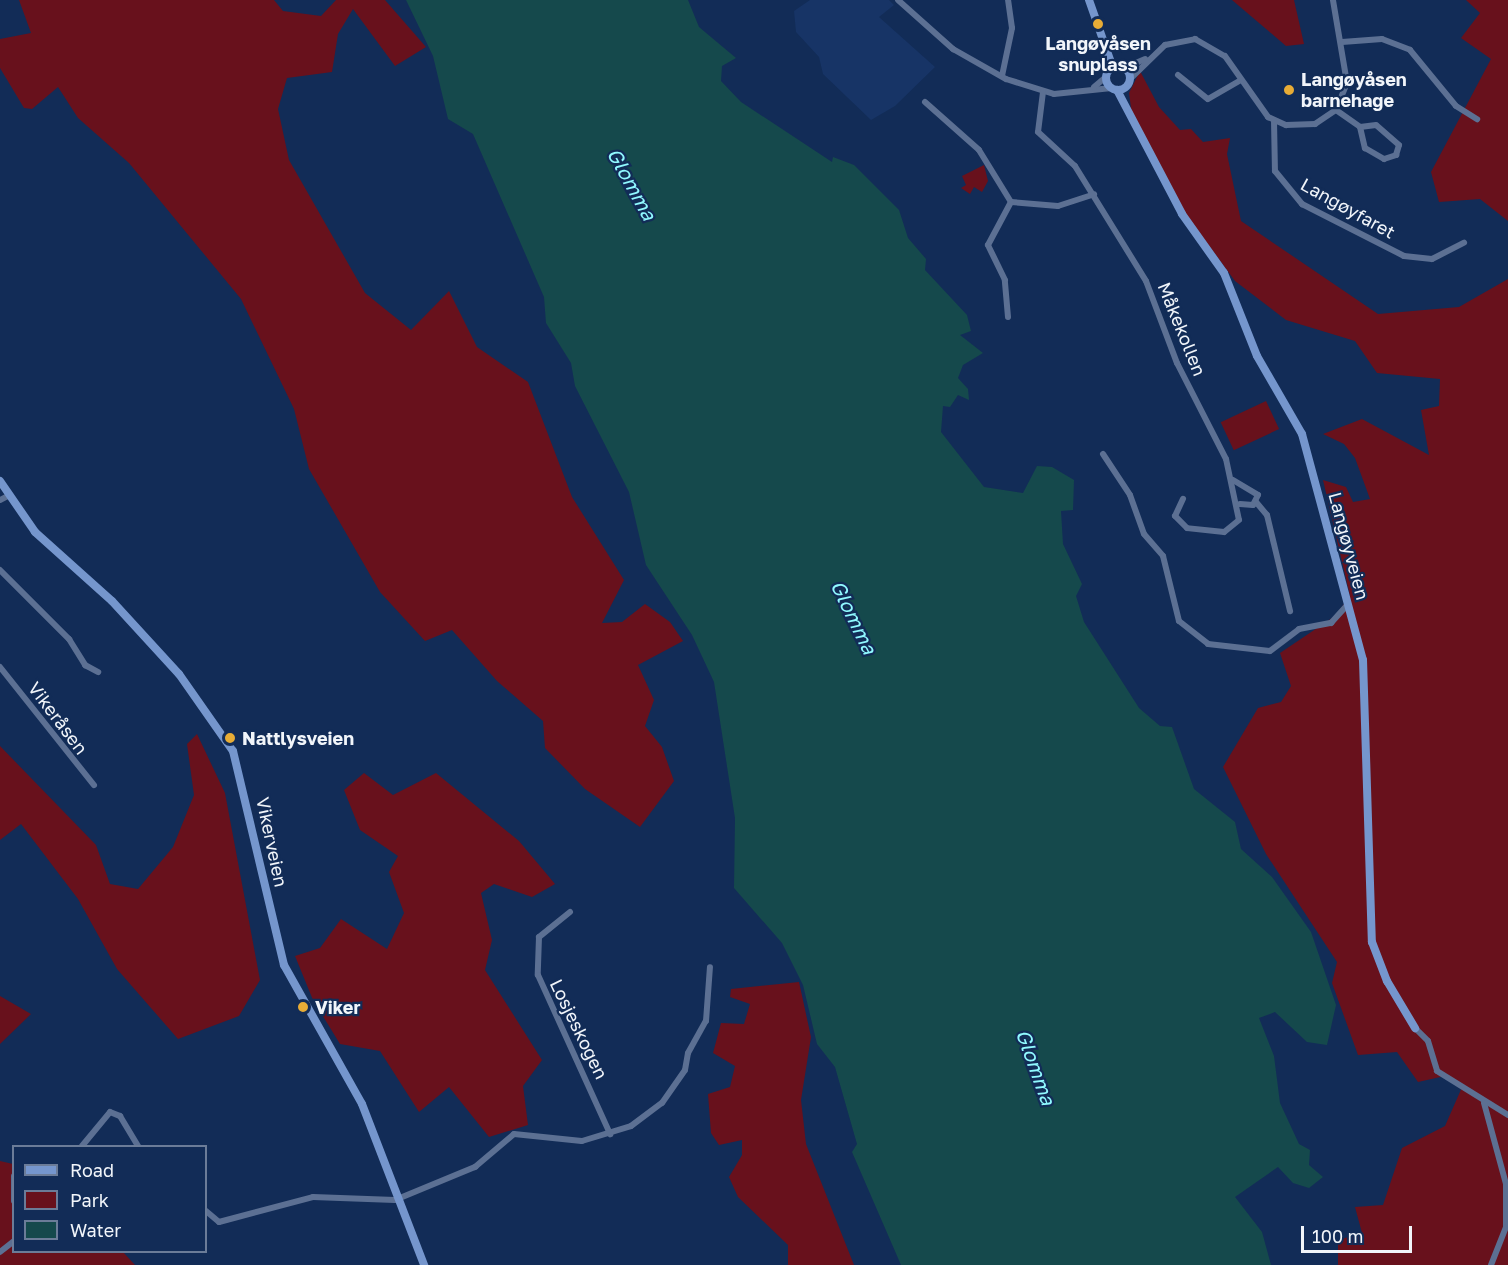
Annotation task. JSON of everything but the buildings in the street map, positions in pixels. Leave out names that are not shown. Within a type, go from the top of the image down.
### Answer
[{"type":"main road","points":[[1089,0],[1113,68]]},
{"type":"main road","points":[[1107,75],[1113,68],[1124,68],[1129,82],[1114,89]]},
{"type":"main road","name":"Langøyveien","points":[[1107,75],[1114,89],[1128,107],[1177,205],[1224,273],[1257,356],[1296,418],[1348,604],[1365,677],[1372,942],[1387,981],[1415,1028]]},
{"type":"main road","name":"Langøyveien","points":[[1128,107],[1129,82]]},
{"type":"main road","name":"Vikerveien","points":[[0,481],[4,498],[35,532],[158,650],[214,718],[233,751],[284,965],[362,1104],[424,1265]]},
{"type":"street","points":[[898,0],[953,49],[1002,76],[1043,92],[1064,94],[1094,87],[1114,89]]},
{"type":"street","points":[[1002,76],[1012,28],[1008,0]]},
{"type":"street","points":[[1124,68],[1148,58],[1170,42],[1195,39],[1221,53],[1274,121],[1315,124],[1336,110],[1347,83],[1342,42],[1333,0]]},
{"type":"street","points":[[1342,42],[1382,39],[1410,50],[1456,106],[1477,119]]},
{"type":"street","points":[[1129,82],[1148,58]]},
{"type":"street","points":[[1094,87],[1107,75]]},
{"type":"street","points":[[1178,75],[1208,99],[1241,80]]},
{"type":"street","name":"Måkekollen","points":[[1043,92],[1036,113],[1038,132],[1068,157],[1094,194],[1160,308],[1177,363],[1233,480],[1240,504]]},
{"type":"street","points":[[925,102],[979,150],[1011,202]]},
{"type":"street","points":[[1336,110],[1360,127],[1365,148],[1384,159],[1396,155],[1399,145],[1376,125],[1360,127]]},
{"type":"street","name":"Langøyfaret","points":[[1274,121],[1275,171],[1302,204],[1404,256],[1432,259],[1464,243]]},
{"type":"street","points":[[1011,202],[1058,206],[1094,194]]},
{"type":"street","points":[[1008,317],[1005,280],[988,245],[1011,202]]},
{"type":"street","points":[[1103,453],[1131,495],[1144,534],[1163,556],[1179,621],[1208,644],[1270,651],[1299,629],[1331,622],[1348,604]]},
{"type":"street","points":[[1233,480],[1255,489],[1256,502],[1267,514],[1290,610]]},
{"type":"street","points":[[1183,499],[1176,506],[1179,522],[1212,532],[1233,528],[1240,504],[1256,502]]},
{"type":"street","points":[[0,570],[69,639],[89,669],[98,672]]},
{"type":"street","name":"Vikeråsen","points":[[0,668],[94,785]]},
{"type":"street","name":"Losjeskogen","points":[[570,912],[538,937],[538,975],[610,1134]]},
{"type":"street","points":[[207,1212],[219,1222],[313,1197],[382,1203],[399,1199],[475,1167],[514,1134],[582,1141],[610,1134],[662,1103],[678,1083],[706,1021],[710,967]]},
{"type":"street","points":[[1415,1028],[1428,1041],[1437,1071],[1484,1103],[1508,1115]]},
{"type":"street","points":[[1484,1103],[1506,1184],[1506,1227],[1491,1265]]},
{"type":"street","points":[[83,1145],[110,1112],[120,1116],[137,1145]]},
{"type":"street","points":[[0,1252],[12,1243]]},
{"type":"shaded area","points":[[810,0],[889,0],[894,5],[879,17],[935,67],[895,106],[871,120],[823,74],[819,57],[796,32],[794,11]]},
{"type":"green space","points":[[19,0],[274,0],[283,11],[321,16],[336,0],[385,0],[426,47],[395,66],[353,9],[338,34],[332,72],[287,78],[278,109],[289,160],[365,293],[411,330],[449,291],[477,347],[528,382],[572,497],[624,580],[602,623],[622,622],[645,604],[670,622],[683,641],[638,665],[654,700],[645,726],[662,747],[674,781],[640,827],[585,789],[545,748],[543,721],[497,681],[452,630],[425,641],[380,592],[309,469],[294,409],[241,299],[129,163],[78,118],[58,87],[32,109],[24,108],[0,68],[0,39],[31,33]]},
{"type":"green space","points":[[1232,0],[1294,0],[1304,44],[1286,46]]},
{"type":"green space","points":[[1466,0],[1508,0],[1508,221],[1480,199],[1439,202],[1431,172],[1491,59],[1461,38],[1480,13]]},
{"type":"green space","points":[[1140,71],[1159,107],[1180,130],[1191,129],[1203,142],[1230,138],[1227,154],[1241,221],[1378,314],[1459,307],[1508,279],[1508,1265],[1338,1265],[1338,1240],[1362,1233],[1355,1207],[1383,1205],[1402,1148],[1445,1126],[1463,1085],[1445,1076],[1418,1082],[1397,1052],[1358,1055],[1332,983],[1337,962],[1266,854],[1223,767],[1258,708],[1281,702],[1291,686],[1280,653],[1335,616],[1350,596],[1323,480],[1346,487],[1353,502],[1370,499],[1355,458],[1344,444],[1323,434],[1362,419],[1429,455],[1421,410],[1439,406],[1440,379],[1377,373],[1355,341],[1286,320],[1235,281],[1177,202],[1132,115],[1129,93]]},
{"type":"green space","points":[[984,165],[988,181],[982,192],[974,187],[970,194],[961,188],[966,185],[962,176]]},
{"type":"green space","points":[[1266,401],[1279,429],[1234,450],[1221,422]]},
{"type":"green space","points":[[197,734],[225,793],[260,980],[239,1016],[178,1039],[117,969],[78,899],[21,824],[0,840],[0,746],[96,845],[110,884],[138,889],[173,847],[194,795],[187,744]]},
{"type":"green space","points":[[364,773],[393,795],[436,773],[519,841],[555,884],[532,897],[494,884],[481,893],[492,940],[485,970],[542,1060],[523,1086],[528,1125],[489,1137],[449,1087],[419,1112],[380,1051],[340,1044],[313,1000],[295,956],[320,948],[341,919],[387,949],[404,913],[389,872],[398,856],[360,830],[344,790]]},
{"type":"green space","points":[[799,982],[811,1037],[801,1100],[806,1144],[854,1265],[788,1265],[788,1245],[738,1197],[729,1177],[742,1155],[742,1140],[719,1145],[711,1133],[708,1094],[730,1087],[735,1066],[713,1053],[721,1023],[744,1024],[750,1004],[730,997],[731,989]]},
{"type":"green space","points":[[0,996],[31,1014],[0,1044]]},
{"type":"green space","points":[[0,1161],[12,1164],[12,1253],[124,1253],[135,1265],[0,1265]]},
{"type":"water","name":"Glomma","points":[[406,0],[688,0],[699,27],[736,58],[722,66],[721,81],[741,102],[832,162],[833,157],[854,165],[899,210],[908,238],[926,259],[925,270],[967,315],[971,331],[960,335],[983,353],[963,365],[958,378],[968,389],[969,400],[958,395],[950,407],[943,406],[941,432],[984,487],[1023,493],[1037,466],[1052,467],[1074,480],[1073,510],[1061,511],[1063,544],[1082,584],[1076,596],[1084,622],[1139,708],[1160,726],[1172,727],[1194,789],[1235,822],[1241,849],[1272,877],[1311,932],[1336,1005],[1327,1045],[1307,1042],[1275,1012],[1259,1018],[1274,1056],[1280,1103],[1299,1144],[1310,1150],[1309,1165],[1323,1177],[1309,1188],[1293,1183],[1278,1167],[1235,1197],[1262,1232],[1271,1265],[901,1265],[852,1152],[857,1144],[835,1067],[817,1044],[803,985],[782,943],[734,888],[735,818],[714,682],[692,635],[646,565],[629,492],[575,386],[571,363],[546,323],[544,297],[473,134],[448,119],[433,56]]},
{"type":"place","name":"Langøyåsen snuplass","points":[[1098,24]]},
{"type":"place","name":"Langøyåsen barnehage","points":[[1289,90]]},
{"type":"place","name":"Nattlysveien","points":[[230,738]]},
{"type":"place","name":"Viker","points":[[303,1007]]}]
